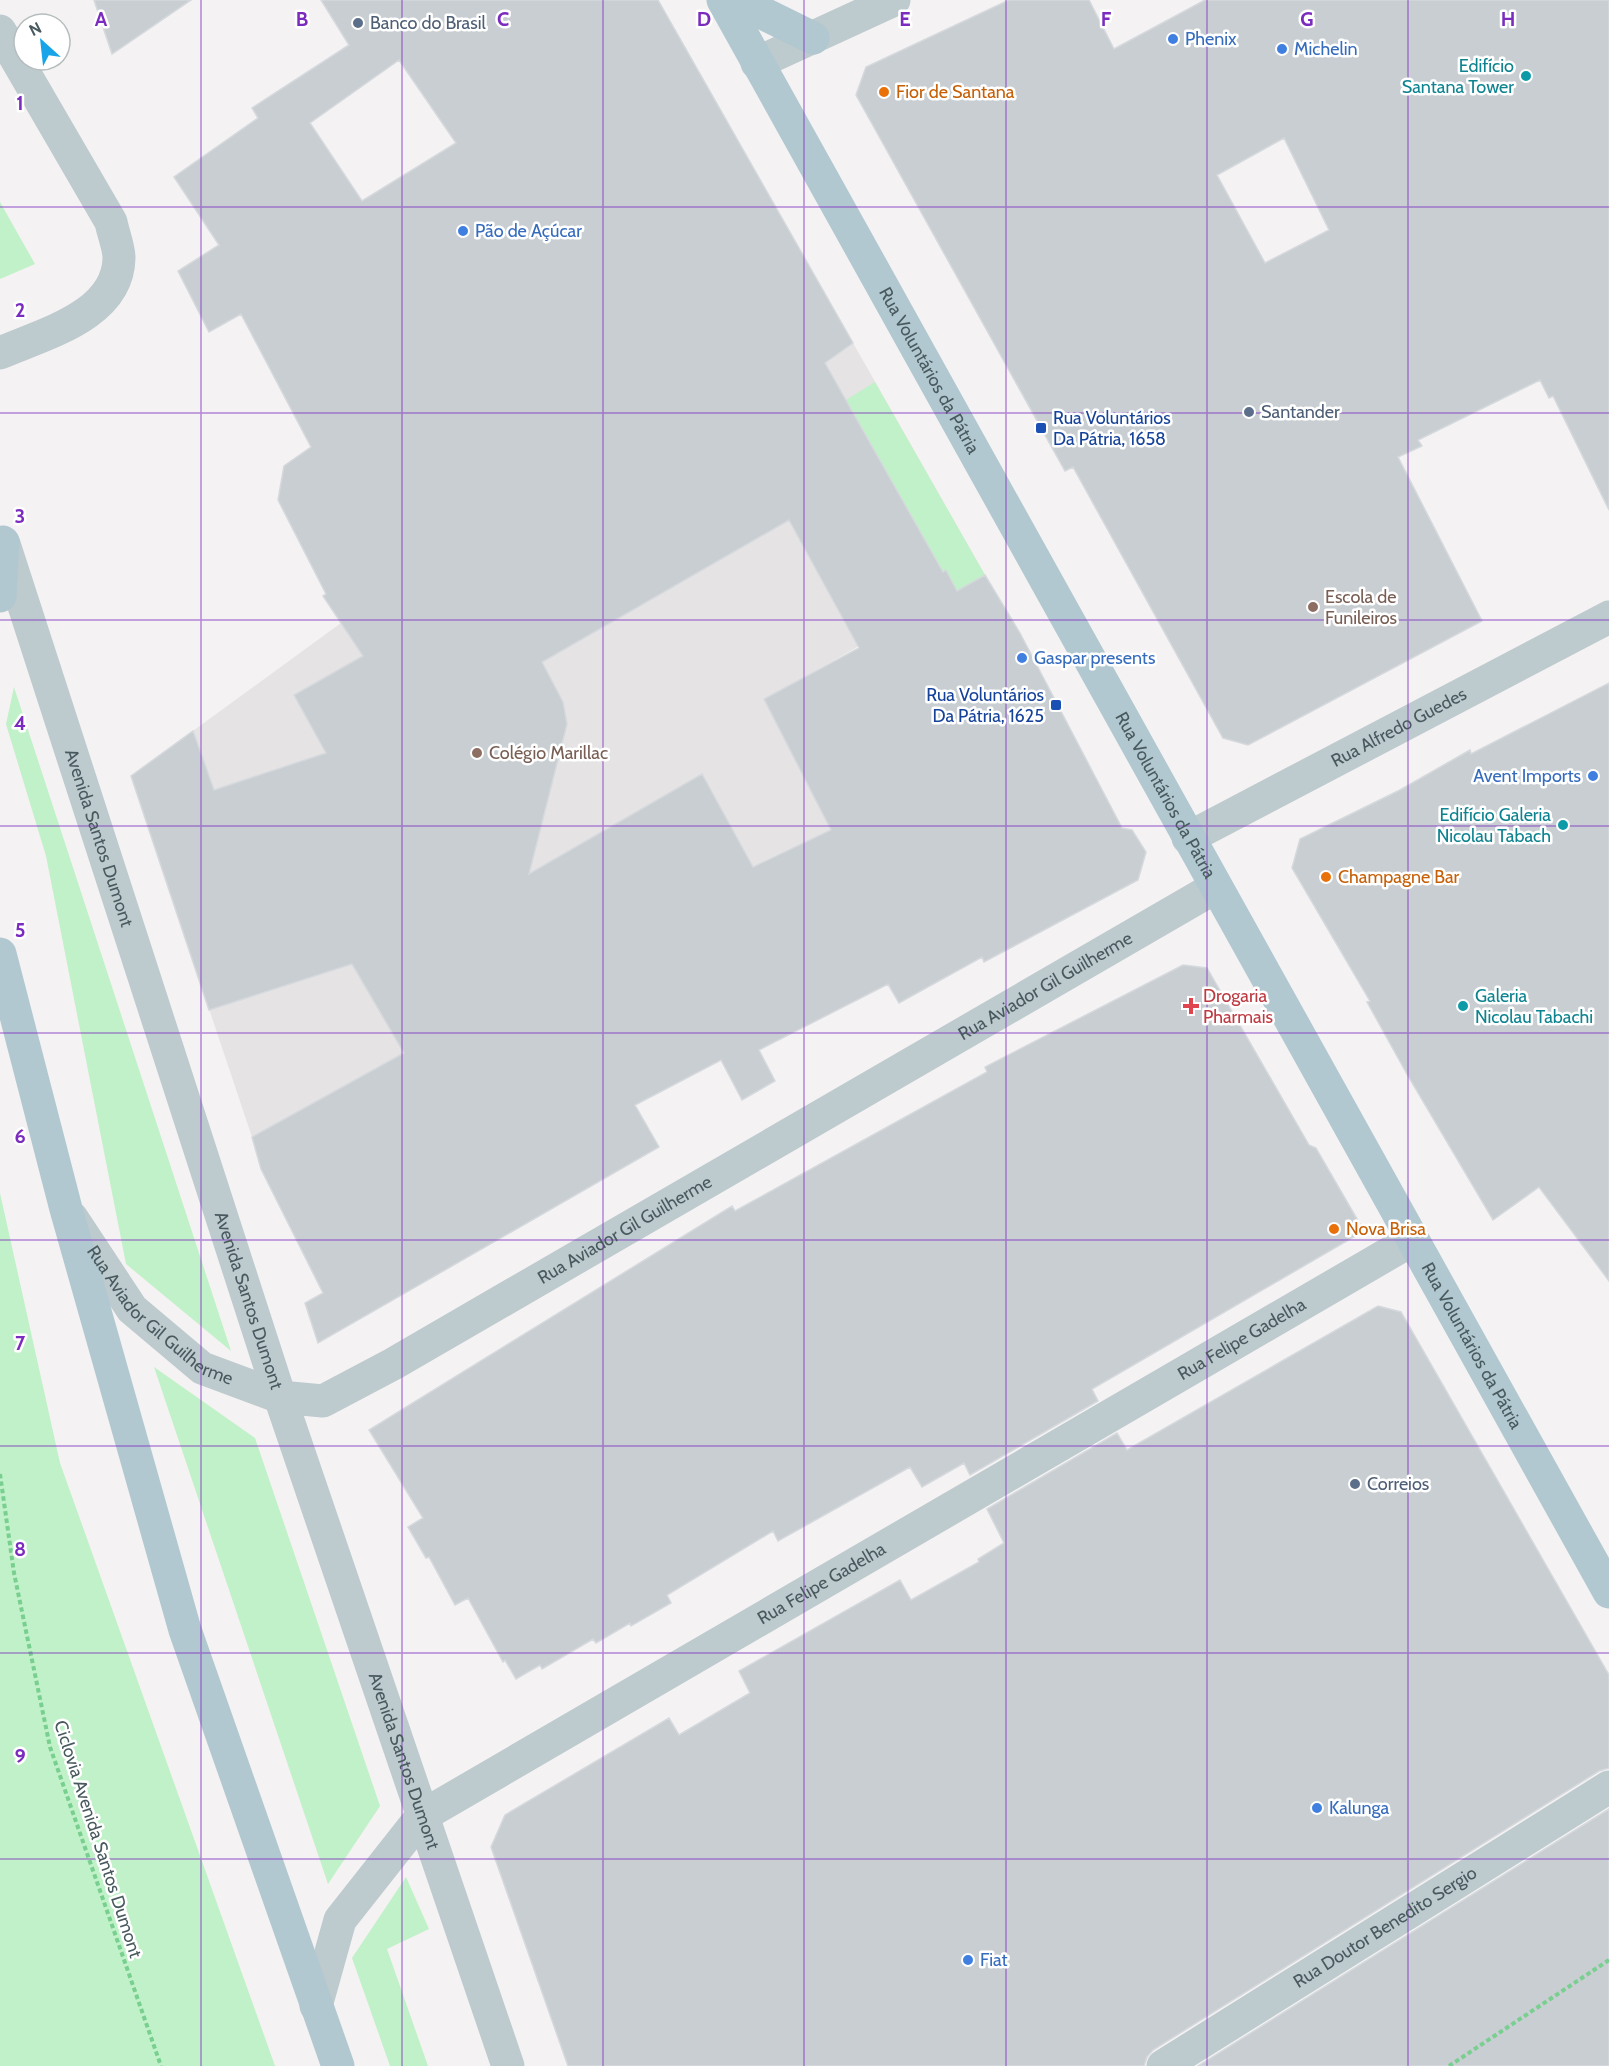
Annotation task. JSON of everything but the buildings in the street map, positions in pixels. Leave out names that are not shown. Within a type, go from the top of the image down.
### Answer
[{"type":"main road","name":"Rua Voluntários da Pátria","points":[[723,0],[1609,1592]]},
{"type":"main road","points":[[736,0],[813,38]]},
{"type":"main road","points":[[0,596],[2,537]]},
{"type":"main road","points":[[1,960],[66,1209],[184,1630],[338,2066]]},
{"type":"street","points":[[757,63],[894,0]]},
{"type":"street","points":[[0,31],[111,222],[119,257],[114,287],[81,318],[0,352]]},
{"type":"street","name":"Avenida Santos Dumont","points":[[2,537],[280,1397],[508,2066]]},
{"type":"street","name":"Rua Alfredo Guedes","points":[[1188,838],[1609,617]]},
{"type":"street","name":"Rua Aviador Gil Guilherme","points":[[66,1209],[132,1309],[202,1368],[280,1397],[323,1401],[378,1373],[1216,887]]},
{"type":"street","name":"Rua Felipe Gadelha","points":[[316,2006],[339,1920],[422,1816],[1413,1240]]},
{"type":"street","name":"Rua Doutor Benedito Sergio","points":[[1163,2066],[1609,1787]]},
{"type":"path","name":"Ciclovia Avenida Santos Dumont","points":[[0,1474],[14,1573],[50,1747],[160,2066]]},
{"type":"path","points":[[1449,2066],[1609,1960]]},
{"type":"shaded area","name":"Colégio Marillac","points":[[853,343],[985,575],[765,699],[831,830],[693,894],[252,1137],[131,776],[341,623],[769,405]]},
{"type":"green space","points":[[0,202],[35,264],[0,279]]},
{"type":"green space","points":[[875,382],[985,575],[957,591],[946,571],[943,572],[846,400]]},
{"type":"green space","points":[[14,687],[231,1351],[126,1264],[46,856],[6,724]]},
{"type":"green space","points":[[0,1193],[60,1463],[275,2066],[0,2066]]},
{"type":"green space","points":[[154,1367],[255,1438],[380,1806],[328,1884]]},
{"type":"green space","points":[[406,1877],[429,1929],[387,1949],[428,2066],[390,2066],[352,1958]]},
{"type":"place","name":"Banco do Brasil","points":[[358,23]]},
{"type":"place","name":"Phenix","points":[[1173,39]]},
{"type":"place","name":"Michelin","points":[[1282,49]]},
{"type":"place","name":"Edifício Santana Tower","points":[[1526,76]]},
{"type":"place","name":"Fior de Santana","points":[[884,92]]},
{"type":"place","name":"Pão de Açúcar","points":[[463,231]]},
{"type":"place","name":"Santander","points":[[1249,412]]},
{"type":"place","name":"Rua Voluntários Da Pátria, 1658","points":[[1041,428]]},
{"type":"place","name":"Escola de Funileiros","points":[[1313,607]]},
{"type":"place","name":"Gaspar presents","points":[[1022,658]]},
{"type":"place","name":"Rua Voluntários Da Pátria, 1625","points":[[1056,705]]},
{"type":"place","name":"Colégio Marillac","points":[[477,753]]},
{"type":"place","name":"Avent Imports","points":[[1593,776]]},
{"type":"place","name":"Edifício Galeria Nicolau Tabach","points":[[1563,825]]},
{"type":"place","name":"Champagne Bar","points":[[1326,877]]},
{"type":"place","name":"Drogaria Pharmais","points":[[1191,1006]]},
{"type":"place","name":"Galeria Nicolau Tabachi","points":[[1463,1006]]},
{"type":"place","name":"Nova Brisa","points":[[1334,1229]]},
{"type":"place","name":"Correios","points":[[1355,1484]]},
{"type":"place","name":"Kalunga","points":[[1317,1808]]},
{"type":"place","name":"Fiat","points":[[968,1960]]}]
